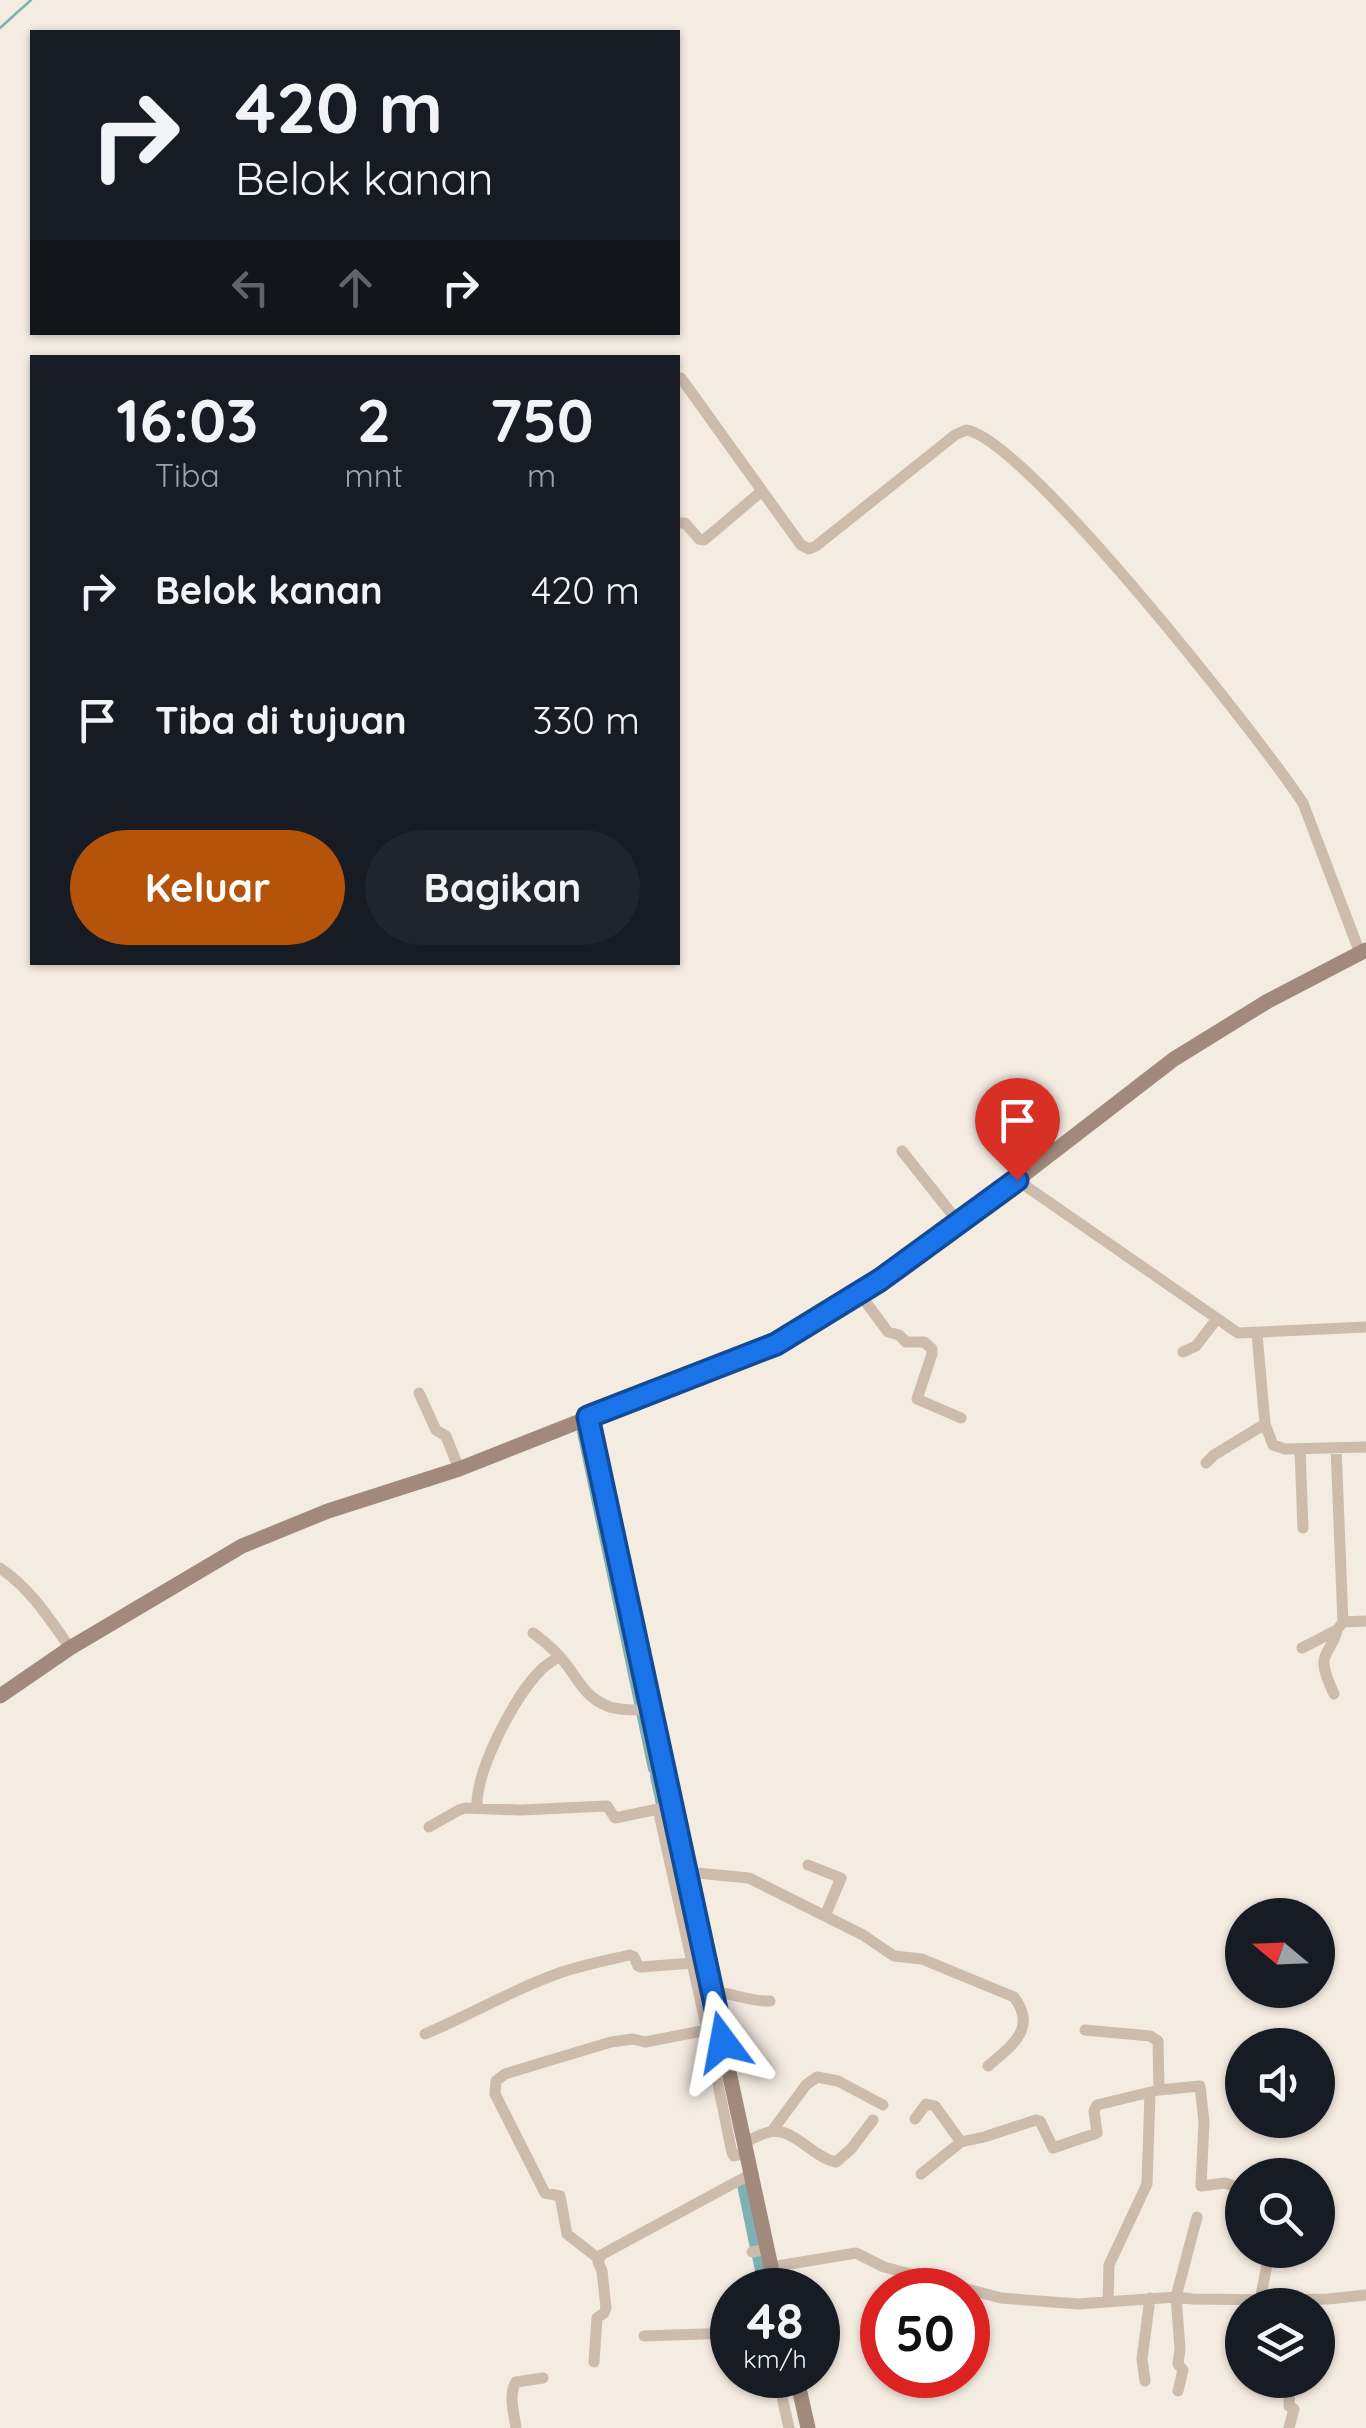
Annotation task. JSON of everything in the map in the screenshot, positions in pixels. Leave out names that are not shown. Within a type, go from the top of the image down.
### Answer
[{"type":"main road","points":[[0,1696],[70,1648],[242,1546],[328,1512],[459,1469],[776,1344],[859,1293],[959,1223],[1174,1059],[1253,1010],[1363,952]]},
{"type":"main road","points":[[588,1417],[644,1710],[665,1807],[686,1872],[724,2079],[751,2174],[760,2250],[771,2267]]},
{"type":"main road","points":[[801,2398],[808,2428]]},
{"type":"street","points":[[681,378],[762,492],[809,549],[954,435],[966,430],[980,434],[1026,472],[1091,536],[1294,788],[1363,952]]},
{"type":"street","points":[[680,523],[704,540],[762,492]]},
{"type":"street","points":[[902,1152],[959,1223]]},
{"type":"street","points":[[1017,1180],[1238,1334],[1366,1327]]},
{"type":"street","points":[[859,1293],[888,1332],[899,1334],[904,1342],[923,1342],[932,1348],[917,1399],[961,1418]]},
{"type":"street","points":[[1183,1352],[1196,1346],[1216,1320]]},
{"type":"street","points":[[1256,1334],[1265,1424],[1273,1444],[1278,1448],[1300,1449],[1366,1447]]},
{"type":"street","points":[[419,1393],[435,1429],[446,1436],[459,1469]]},
{"type":"street","points":[[1206,1463],[1265,1424]]},
{"type":"street","points":[[1334,1694],[1324,1659],[1340,1626],[1336,1448]]},
{"type":"street","points":[[1300,1449],[1303,1528]]},
{"type":"street","points":[[0,1568],[32,1595],[70,1648]]},
{"type":"street","points":[[1302,1648],[1340,1626],[1366,1621]]},
{"type":"street","points":[[534,1633],[567,1665],[582,1688],[600,1702],[611,1708],[644,1710]]},
{"type":"street","points":[[476,1808],[479,1780],[492,1748],[527,1686],[542,1668],[559,1657]]},
{"type":"street","points":[[429,1827],[458,1810],[476,1808],[608,1806],[615,1818],[665,1807],[692,1963],[710,2003],[708,2030],[724,2079]]},
{"type":"street","points":[[808,1865],[842,1880],[825,1916]]},
{"type":"street","points":[[686,1872],[749,1878],[863,1935],[894,1956],[922,1959],[1014,1997],[1024,2024],[1021,2035],[988,2066]]},
{"type":"street","points":[[425,2034],[528,1986],[593,1963],[630,1954],[641,1967],[692,1963]]},
{"type":"street","points":[[710,2003],[725,1992],[754,2002],[770,2002]]},
{"type":"street","points":[[594,2362],[597,2318],[606,2308],[598,2258],[567,2234],[560,2196],[545,2193],[495,2094],[496,2080],[612,2042],[633,2038],[645,2042],[708,2030]]},
{"type":"street","points":[[1086,2030],[1150,2036],[1158,2041],[1147,2184],[1109,2265],[1108,2302]]},
{"type":"street","points":[[742,2151],[772,2131],[806,2085],[817,2077],[838,2081],[883,2106]]},
{"type":"street","points":[[922,2174],[961,2142],[1036,2120],[1053,2148],[1097,2134],[1094,2111],[1098,2105],[1154,2091],[1200,2086],[1204,2122],[1201,2186],[1225,2183]]},
{"type":"street","points":[[914,2118],[926,2104],[935,2106],[961,2142]]},
{"type":"street","points":[[772,2131],[791,2136],[826,2160],[836,2162],[851,2150],[873,2120]]},
{"type":"street","points":[[598,2258],[751,2174]]},
{"type":"street","points":[[1178,2391],[1183,2374],[1178,2364],[1176,2296],[1197,2217]]},
{"type":"street","points":[[771,2267],[856,2253],[884,2267],[1001,2298],[1060,2304],[1176,2296],[1225,2299]]},
{"type":"street","points":[[1335,2298],[1366,2295]]},
{"type":"street","points":[[1145,2381],[1142,2359],[1150,2298]]},
{"type":"street","points":[[644,2336],[710,2334]]},
{"type":"street","points":[[516,2428],[514,2384],[543,2378]]},
{"type":"street","points":[[782,2398],[789,2428]]},
{"type":"street","points":[[1289,2398],[1289,2406],[1294,2409],[1289,2428]]},
{"type":"waterway","points":[[0,28],[31,0]]},
{"type":"waterway","points":[[582,1432],[653,1769]]},
{"type":"waterway","points":[[655,1776],[663,1813]]},
{"type":"waterway","points":[[741,2180],[755,2248]]},
{"type":"waterway","points":[[757,2256],[759,2268]]},
{"type":"route","points":[[723,2042],[588,1417],[776,1344],[880,1280],[1017,1180]]}]
